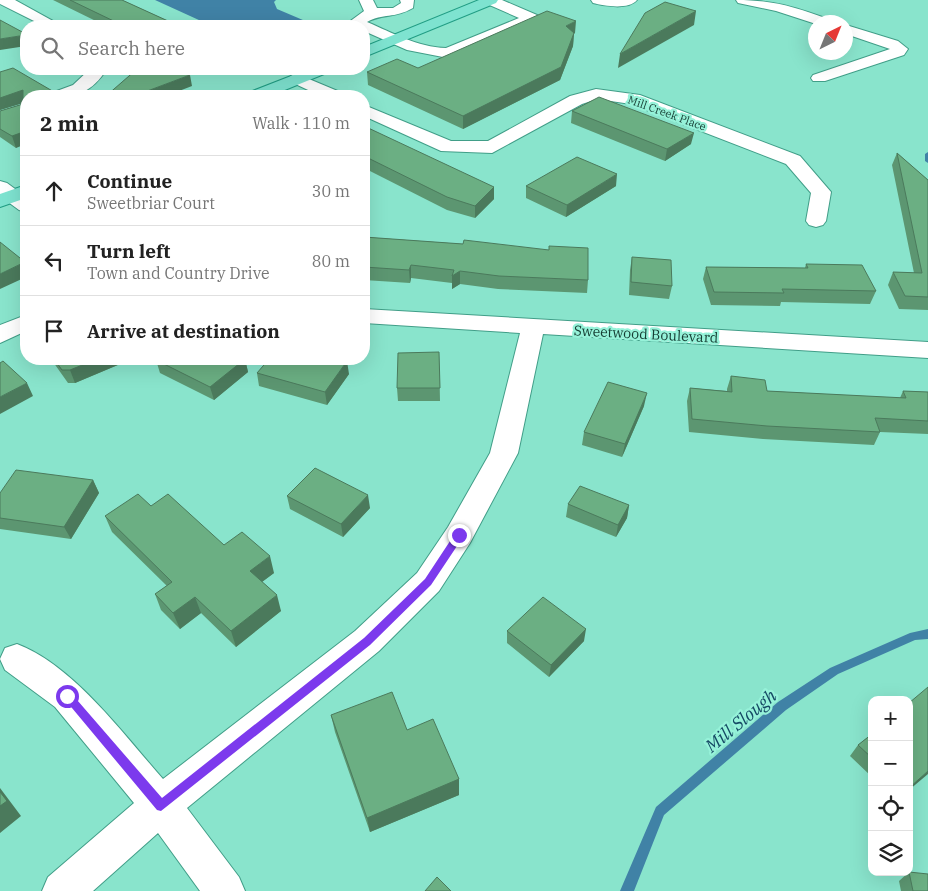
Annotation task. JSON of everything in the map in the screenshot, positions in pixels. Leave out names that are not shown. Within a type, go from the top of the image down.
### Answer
[{"type":"main road","points":[[370,50],[490,0]]},
{"type":"main road","points":[[270,90],[307,75]]},
{"type":"street","points":[[4,0],[43,20]]},
{"type":"street","points":[[358,20],[369,6],[402,11],[408,5],[407,0]]},
{"type":"street","points":[[370,28],[395,40],[436,54],[448,53],[532,18],[490,0]]},
{"type":"street","points":[[598,0],[610,2],[630,0]]},
{"type":"street","points":[[743,0],[779,7],[808,17]]},
{"type":"street","points":[[819,78],[898,52],[900,48],[853,31]]},
{"type":"street","points":[[78,90],[93,75]]},
{"type":"street","points":[[297,79],[321,90]]},
{"type":"street","name":"Mill Creek Place","points":[[370,113],[448,147],[492,147],[576,100],[596,94],[634,99],[793,160],[821,192],[816,221]]},
{"type":"street","name":"Sweetwood Boulevard","points":[[370,316],[928,350]]},
{"type":"street","points":[[0,335],[20,325]]},
{"type":"street","points":[[62,891],[161,806],[367,642],[428,582],[459,535],[504,453],[533,327]]},
{"type":"street","points":[[17,659],[67,696],[161,806],[225,891]]},
{"type":"water","points":[[155,0],[276,0],[274,2],[277,9],[303,20],[199,20]]},
{"type":"building","points":[[70,0],[122,0],[166,20],[112,20]]},
{"type":"building","points":[[665,2],[696,11],[620,54],[645,13]]},
{"type":"building","points":[[547,11],[576,21],[566,26],[574,33],[561,67],[463,116],[370,73],[370,71],[397,59],[418,68]]},
{"type":"building","points":[[0,20],[20,31],[20,36],[0,39]]},
{"type":"building","points":[[13,68],[20,72],[20,75],[25,75],[51,90],[20,90],[0,98],[0,72]]},
{"type":"building","points":[[130,75],[190,75],[150,90],[113,90]]},
{"type":"building","points":[[599,97],[694,133],[667,149],[572,111]]},
{"type":"building","points":[[20,105],[20,133],[12,136],[0,129],[0,111]]},
{"type":"building","points":[[370,129],[494,187],[475,206],[447,197],[370,159]]},
{"type":"building","points":[[897,153],[928,180],[928,297],[905,296],[893,272],[922,273]]},
{"type":"building","points":[[577,157],[617,174],[567,205],[526,186]]},
{"type":"building","points":[[370,237],[463,244],[464,240],[549,250],[549,246],[588,248],[588,280],[499,276],[460,271],[452,276],[454,270],[411,265],[409,270],[370,267]]},
{"type":"building","points":[[0,242],[20,258],[20,264],[0,274]]},
{"type":"building","points":[[632,257],[671,260],[672,286],[631,282]]},
{"type":"building","points":[[806,264],[862,265],[876,291],[782,289],[784,293],[714,292],[706,267],[808,268]]},
{"type":"building","points":[[439,352],[440,388],[397,388],[398,353]]},
{"type":"building","points":[[3,361],[27,383],[0,397],[0,363]]},
{"type":"building","points":[[58,365],[82,365],[70,370],[62,370]]},
{"type":"building","points":[[166,365],[238,365],[210,387]]},
{"type":"building","points":[[264,365],[344,365],[325,392],[257,373]]},
{"type":"building","points":[[731,376],[765,380],[767,391],[906,398],[903,391],[928,392],[928,421],[875,418],[880,432],[767,426],[692,419],[690,388],[732,392]]},
{"type":"building","points":[[608,382],[647,393],[625,444],[584,432]]},
{"type":"building","points":[[315,468],[368,495],[341,524],[287,496]]},
{"type":"building","points":[[16,470],[93,480],[64,527],[0,518],[0,493]]},
{"type":"building","points":[[580,486],[629,505],[618,525],[568,504]]},
{"type":"building","points":[[138,494],[151,506],[168,494],[224,545],[242,532],[270,556],[250,571],[277,595],[231,631],[195,597],[173,613],[155,594],[172,582],[105,516]]},
{"type":"building","points":[[543,597],[586,629],[551,665],[507,631]]},
{"type":"building","points":[[928,687],[928,771],[913,784],[913,741],[913,700]]},
{"type":"building","points":[[392,692],[407,730],[433,719],[459,779],[367,818],[331,715]]},
{"type":"building","points":[[868,737],[868,754],[858,745]]},
{"type":"building","points":[[0,792],[7,801],[0,806]]},
{"type":"building","points":[[913,872],[928,874],[928,891],[913,891],[910,876],[913,876]]},
{"type":"building","points":[[437,877],[451,891],[425,891]]},
{"type":"waterway","name":"Mill Slough","points":[[928,154],[928,161]]},
{"type":"waterway","name":"Mill Slough","points":[[627,891],[660,811],[782,706],[834,671],[914,636],[928,634]]},
{"type":"route","points":[[67,696],[161,806],[367,642],[428,582],[459,535]]}]
